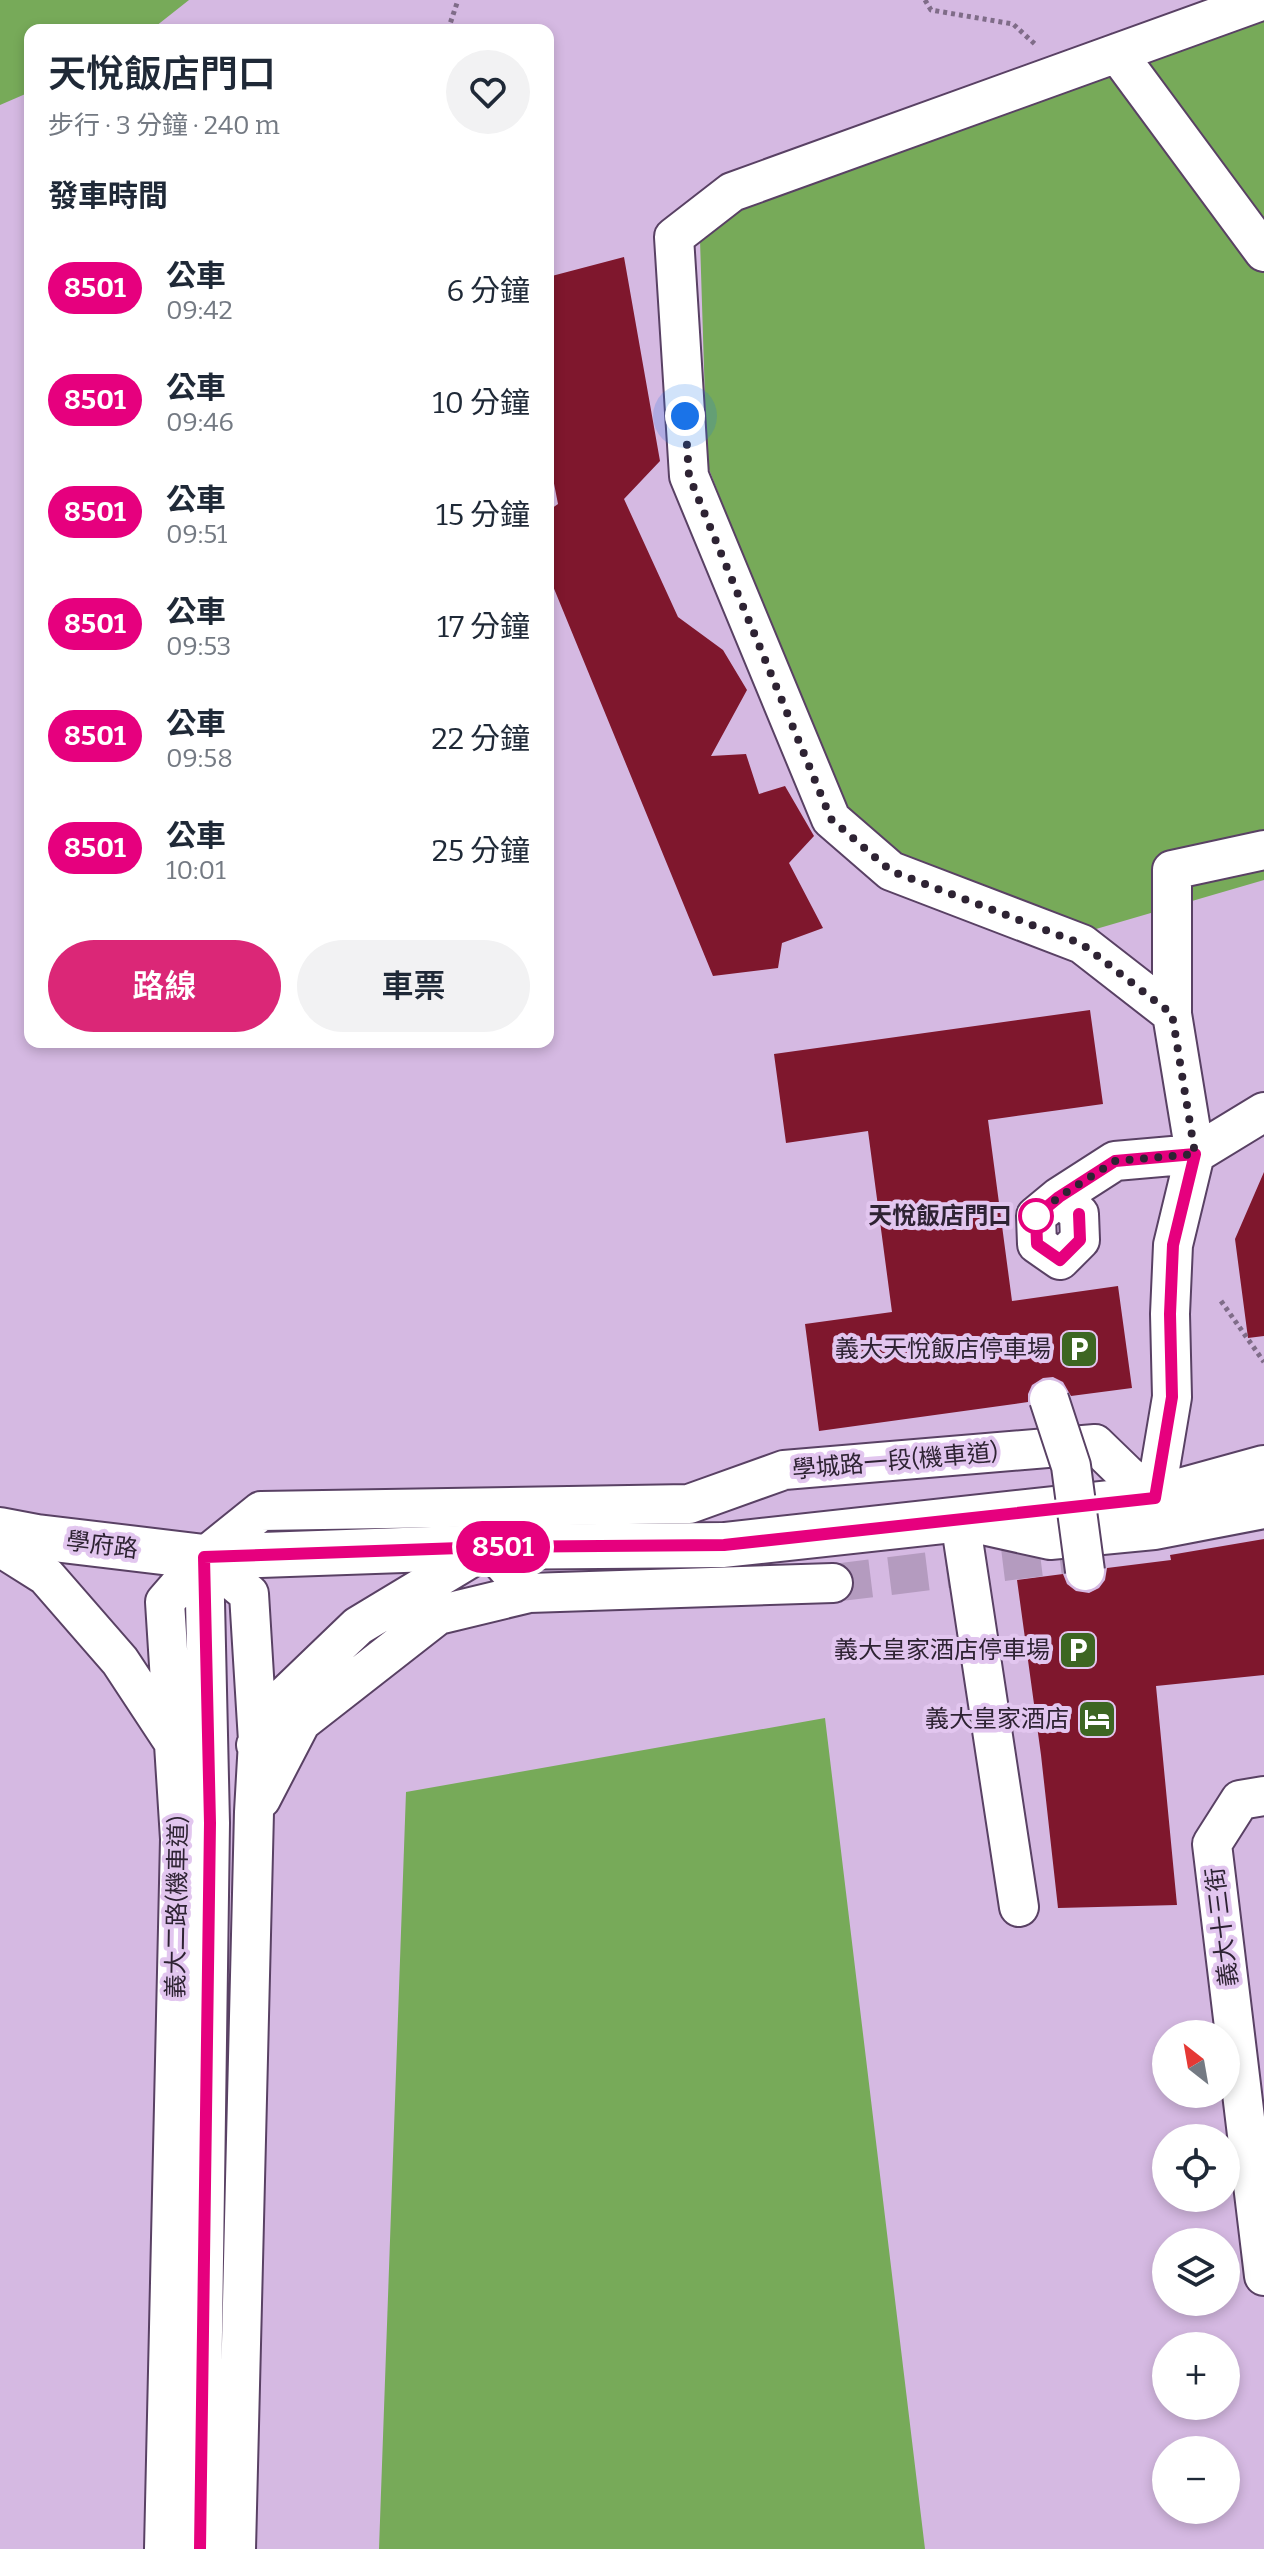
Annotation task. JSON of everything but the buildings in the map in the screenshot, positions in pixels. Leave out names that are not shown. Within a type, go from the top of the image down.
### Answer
[{"type":"main road","name":"學府路","points":[[0,1530],[204,1557],[489,1547],[724,1545],[960,1520],[1154,1514],[1264,1468]]},
{"type":"street","points":[[1172,1014],[1082,944],[891,871],[831,819],[689,476],[674,237],[732,192],[1264,0]]},
{"type":"street","points":[[1117,53],[1264,252]]},
{"type":"street","points":[[1154,1514],[1172,1397],[1170,1314],[1173,1245],[1195,1154],[1172,1014],[1172,870],[1264,850]]},
{"type":"street","points":[[1059,1197],[1115,1161],[1195,1154],[1264,1112]]},
{"type":"street","points":[[1049,1399],[1071,1466],[1085,1571]]},
{"type":"street","name":"學城路一段(機車道)","points":[[204,1557],[261,1511],[689,1504],[784,1470],[1095,1444],[1127,1475],[1154,1514]]},
{"type":"street","points":[[630,1546],[767,1497],[1071,1466]]},
{"type":"street","points":[[1154,1514],[1264,1490]]},
{"type":"street","points":[[1154,1514],[1264,1509]]},
{"type":"street","points":[[960,1520],[1019,1907]]},
{"type":"street","points":[[0,1547],[46,1576],[111,1650],[175,1746],[210,1823]]},
{"type":"street","points":[[210,1823],[283,1698],[358,1626],[489,1547],[529,1593]]},
{"type":"street","points":[[204,1557],[249,1594],[258,1741],[236,2549]]},
{"type":"street","points":[[200,2549],[210,1823],[204,1557]]},
{"type":"street","name":"義大二路(機車道)","points":[[164,2549],[180,1839],[165,1602],[204,1557]]},
{"type":"street","points":[[254,1812],[301,1722],[438,1615],[529,1593],[833,1583]]},
{"type":"street","name":"義大十三街","points":[[1264,1796],[1240,1800],[1212,1844],[1264,2276]]},
{"type":"path","points":[[450,24],[458,0]]},
{"type":"path","points":[[925,0],[931,10],[1013,24],[1065,72]]},
{"type":"path","points":[[1221,1301],[1264,1362]]},
{"type":"green space","points":[[0,0],[189,0],[159,24],[24,24],[24,95],[0,105]]},
{"type":"green space","points":[[1264,19],[1264,880],[1096,929],[898,858],[841,809],[707,464],[700,240],[740,209]]},
{"type":"green space","points":[[825,1718],[925,2549],[379,2549],[406,1792]]},
{"type":"tunnel","points":[[833,1583],[1093,1551]]},
{"type":"bus line","name":"8501","points":[[200,2549],[210,1823],[204,1557],[489,1547],[724,1545],[1155,1498],[1172,1397],[1170,1314],[1173,1245],[1195,1154],[1115,1161],[1059,1197],[1036,1216],[1037,1244],[1060,1260],[1080,1240],[1079,1214]]},
{"type":"place","name":"天悅飯店門口","points":[[1036,1216]]},
{"type":"place","name":"義大天悅飯店停車場","points":[[1079,1349]]},
{"type":"place","name":"義大皇家酒店停車場","points":[[1078,1650]]},
{"type":"place","name":"義大皇家酒店","points":[[1097,1719]]},
{"type":"route","points":[[685,416],[689,476],[831,819],[891,871],[1082,944],[1172,1014],[1195,1154],[1115,1161],[1059,1197],[1036,1216]]}]
